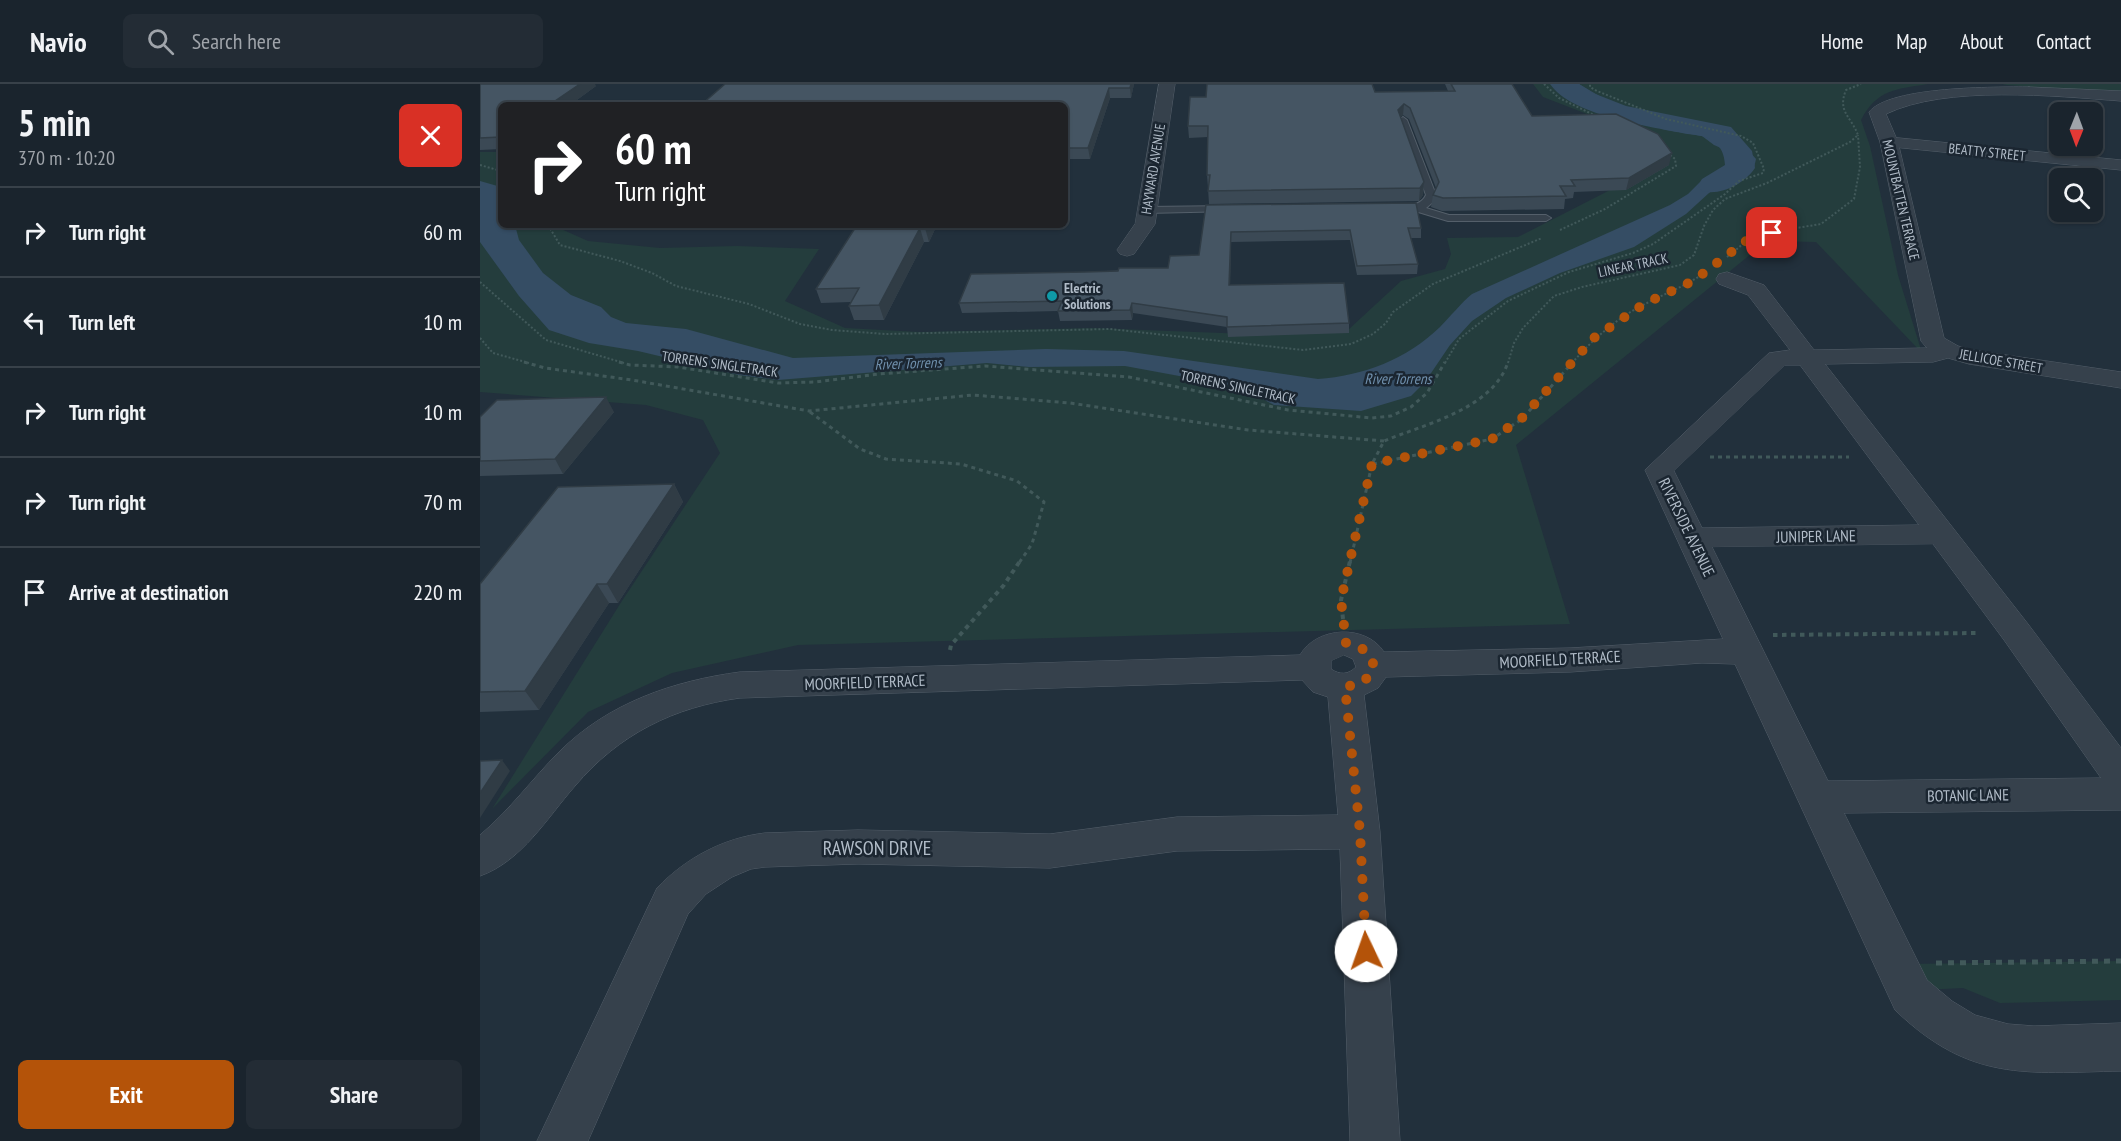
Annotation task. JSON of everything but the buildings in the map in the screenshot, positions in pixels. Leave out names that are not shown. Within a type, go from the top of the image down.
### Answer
[{"type":"street","name":"HAYWARD AVENUE","points":[[1127,250],[1144,224],[1167,84]]},
{"type":"street","name":"MOUNTBATTEN TERRACE","points":[[1948,351],[1933,341],[1930,335],[1889,142],[1877,112],[1893,97],[1938,86],[1998,85],[2121,96]]},
{"type":"street","name":"BEATTY STREET","points":[[1889,142],[2121,165]]},
{"type":"street","points":[[1721,269],[1756,290],[1810,358],[2016,632],[2121,777]]},
{"type":"street","name":"JELLICOE STREET","points":[[1810,358],[1933,355],[1948,351],[1981,360],[2121,380]]},
{"type":"street","name":"RIVERSIDE AVENUE","points":[[1810,358],[1778,358],[1659,470],[1894,964],[1911,995],[1923,1009],[1946,1027],[1967,1038],[1992,1046],[2013,1048],[2121,1047]]},
{"type":"street","name":"JUNIPER LANE","points":[[1692,538],[1941,534]]},
{"type":"street","points":[[1346,643],[1332,644],[1321,649],[1313,657],[1343,673],[1360,832],[1375,1141]]},
{"type":"street","name":"MOORFIELD TERRACE","points":[[480,858],[496,848],[515,829],[573,761],[590,746],[620,725],[662,704],[705,690],[740,685],[941,679],[1343,673],[1702,651],[1743,643]]},
{"type":"street","name":"BOTANIC LANE","points":[[1815,797],[2121,794]]},
{"type":"street","name":"RAWSON DRIVE","points":[[562,1141],[672,901],[702,872],[731,858],[765,850],[858,847],[1050,851],[1177,834],[1360,832]]},
{"type":"lane","points":[[1377,208],[1414,207],[1426,205],[1431,200],[1403,120]]},
{"type":"lane","points":[[1414,207],[1448,218],[1546,218]]},
{"type":"lane","points":[[1147,210],[1239,209]]},
{"type":"path","points":[[1544,84],[1559,98],[1599,117]]},
{"type":"path","name":"TORRENS SINGLETRACK","points":[[480,282],[546,340],[630,364],[678,367],[778,383],[815,382],[879,374],[985,366],[1129,377],[1288,410],[1372,418],[1392,416],[1411,407],[1427,393],[1459,339],[1508,301],[1569,272],[1633,253],[1653,244],[1725,194],[1739,181],[1763,173],[1764,169],[1753,143],[1741,136],[1656,116],[1597,91],[1590,84]]},
{"type":"path","points":[[1372,464],[1492,439],[1522,418],[1594,338],[1644,304],[1721,269],[1754,235],[1821,224],[1854,199],[1860,166],[1858,135],[1855,126],[1841,110],[1841,100],[1846,90],[1861,84]]},
{"type":"path","name":"LINEAR TRACK","points":[[1384,441],[1476,403],[1494,387],[1507,366],[1514,343],[1523,328],[1554,296],[1582,286],[1680,265],[1694,255],[1704,226],[1713,210],[1725,200],[1811,162],[1858,135]]},
{"type":"path","points":[[1558,231],[1604,211],[1676,166],[1675,159],[1665,150]]},
{"type":"path","points":[[480,165],[498,170]]},
{"type":"path","points":[[550,228],[560,245],[620,261],[652,273],[676,286],[749,304],[800,324],[832,330],[885,334],[1110,329],[1303,350],[1351,344],[1373,334],[1386,323],[1393,312],[1433,284],[1548,235]]},
{"type":"path","points":[[480,338],[493,353],[545,368],[632,380],[809,411],[973,395],[1070,403],[1248,430],[1384,441],[1372,464],[1341,600],[1346,643]]},
{"type":"path","points":[[809,411],[860,449],[870,453],[886,459],[961,464],[1017,481],[1044,502],[1032,544],[1004,585],[951,645],[941,679]]},
{"type":"path","points":[[1672,457],[1883,457]]},
{"type":"path","points":[[1743,643],[2016,632]]},
{"type":"path","points":[[1894,964],[2121,961]]},
{"type":"green space","points":[[1533,84],[1928,84],[1897,89],[1881,96],[1861,120],[1870,146],[1898,275],[1922,353],[1816,242],[1767,241],[1516,445],[1570,624],[798,645],[672,673],[588,712],[492,809],[620,604],[720,453],[703,420],[646,405],[480,392],[480,152],[498,152],[498,228],[559,228],[588,241],[660,248],[737,246],[819,249],[785,301],[845,328],[920,332],[1092,328],[1248,334],[1348,330],[1401,281],[1445,269],[1451,254],[1447,238],[1518,237],[1659,165],[1600,119],[1543,97]]},
{"type":"green space","points":[[2002,84],[2121,84],[2121,94],[2007,85]]},
{"type":"green space","points":[[2121,961],[2121,1000],[2000,1003],[1963,988],[1922,990],[1908,964]]},
{"type":"water","name":"River Torrens","points":[[1554,84],[1579,84],[1616,106],[1672,123],[1727,135],[1740,141],[1756,159],[1754,168],[1709,193],[1686,214],[1634,247],[1560,273],[1506,298],[1472,321],[1450,345],[1425,382],[1411,396],[1361,411],[1274,405],[1246,390],[1228,385],[1125,366],[1029,367],[987,363],[778,380],[739,375],[638,351],[589,343],[549,330],[519,296],[480,242],[480,181],[498,186],[498,228],[516,228],[519,240],[543,273],[571,295],[601,307],[611,317],[626,323],[686,329],[793,358],[1046,349],[1124,351],[1318,379],[1335,377],[1368,370],[1399,357],[1440,327],[1472,294],[1670,205],[1688,194],[1699,183],[1733,163],[1730,152],[1714,145],[1702,136],[1661,129],[1657,124],[1589,106],[1564,93]]},
{"type":"waterway","name":"River Torrens","points":[[1562,84],[1584,98],[1619,112],[1721,133],[1738,151],[1740,168],[1713,185]]},
{"type":"place","name":"Electric Solutions","points":[[1052,296]]},
{"type":"route","points":[[1366,951],[1360,832],[1345,687],[1365,680],[1372,673],[1374,665],[1365,650],[1346,643],[1341,600],[1372,464],[1492,439],[1522,418],[1594,338],[1644,304],[1693,281],[1754,235],[1772,233]]}]
